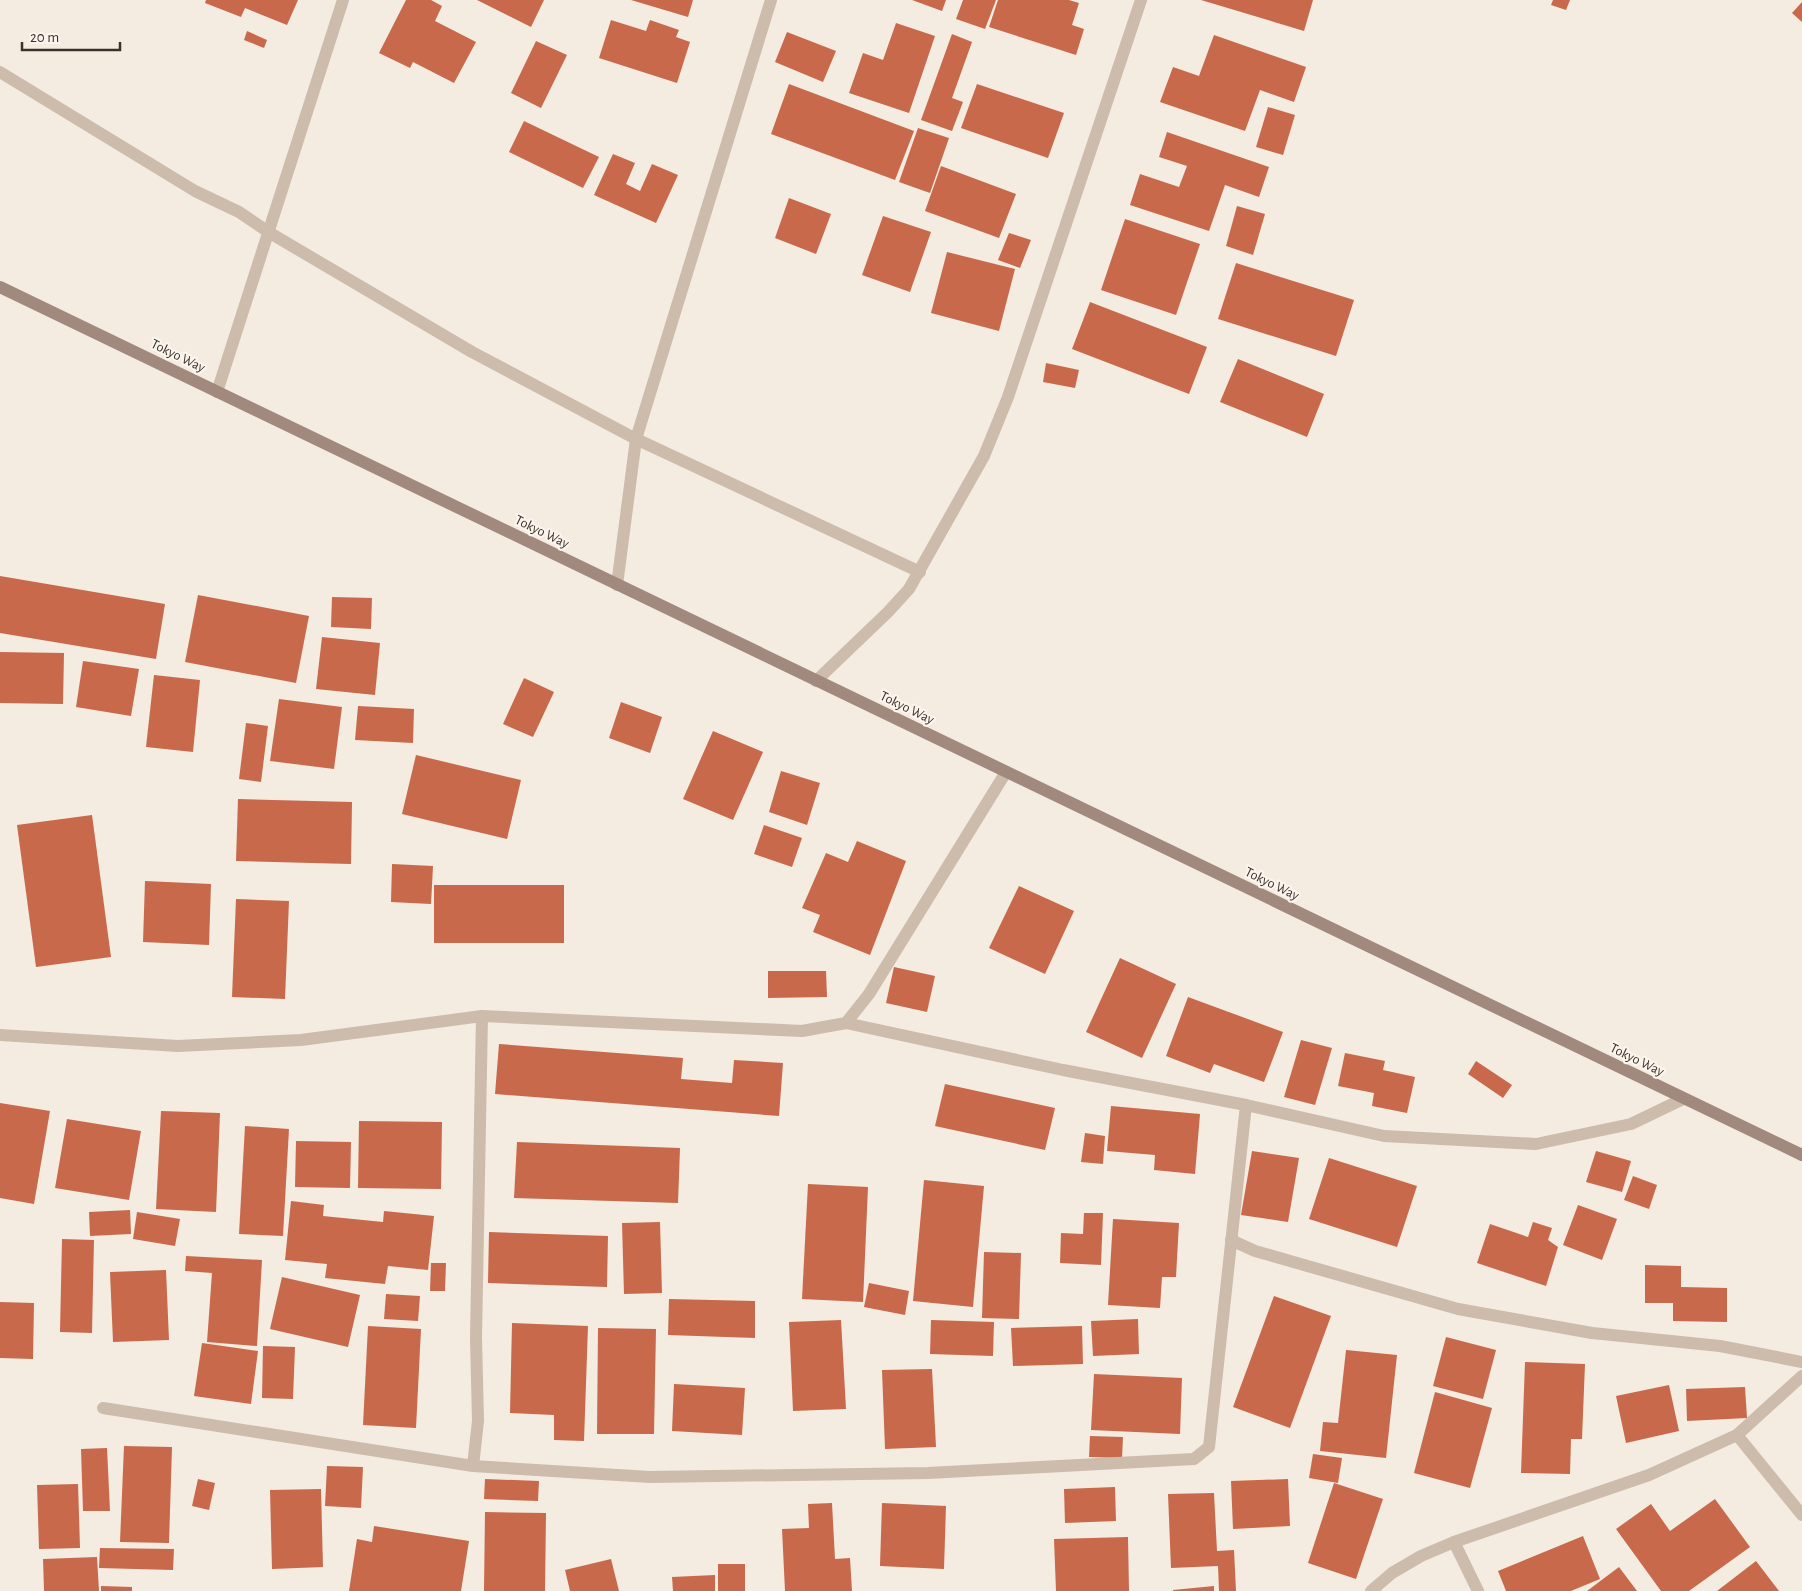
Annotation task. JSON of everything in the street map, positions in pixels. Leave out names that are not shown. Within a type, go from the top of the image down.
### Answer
[{"type":"main road","name":"Tokyo Way","points":[[0,287],[1802,1156]]},
{"type":"street","points":[[218,392],[270,233],[342,0]]},
{"type":"street","points":[[617,585],[636,439],[771,0]]},
{"type":"street","points":[[816,681],[888,612],[909,589],[984,456],[1008,397],[1140,0]]},
{"type":"street","points":[[0,72],[195,190],[239,212],[270,233],[472,352],[636,439],[920,572]]},
{"type":"street","points":[[846,1023],[869,994],[1006,772]]},
{"type":"street","points":[[473,1466],[478,1421],[476,1337],[482,1016]]},
{"type":"street","points":[[0,1035],[178,1046],[301,1040],[482,1016],[802,1031],[846,1023],[1062,1070],[1246,1105],[1384,1136],[1536,1144],[1631,1124],[1683,1099]]},
{"type":"street","points":[[103,1408],[473,1466],[650,1476],[928,1473],[1194,1459],[1209,1447],[1246,1105]]},
{"type":"street","points":[[1231,1240],[1255,1251],[1458,1309],[1592,1333],[1720,1346],[1802,1362]]},
{"type":"street","points":[[1371,1591],[1392,1573],[1420,1556],[1454,1542],[1649,1475],[1737,1435],[1802,1376]]},
{"type":"street","points":[[1737,1435],[1802,1515]]},
{"type":"street","points":[[1454,1542],[1478,1591]]},
{"type":"building","points":[[206,0],[298,0],[287,25],[245,8],[241,17],[205,3]]},
{"type":"building","points":[[406,0],[431,0],[442,6],[435,21],[476,42],[454,83],[413,62],[410,68],[379,53]]},
{"type":"building","points":[[477,0],[544,0],[531,27]]},
{"type":"building","points":[[631,0],[693,0],[688,17]]},
{"type":"building","points":[[912,0],[946,0],[942,11]]},
{"type":"building","points":[[963,0],[996,0],[985,29],[956,19]]},
{"type":"building","points":[[998,0],[1069,0],[1079,3],[1072,25],[1084,29],[1076,55],[989,27]]},
{"type":"building","points":[[1201,0],[1313,0],[1304,31]]},
{"type":"building","points":[[1553,0],[1570,0],[1566,10],[1551,5]]},
{"type":"building","points":[[1802,2],[1802,22],[1792,13]]},
{"type":"building","points":[[611,20],[646,31],[650,20],[679,30],[676,37],[690,42],[677,83],[599,58]]},
{"type":"building","points":[[896,23],[935,36],[909,113],[849,93],[863,53],[883,60]]},
{"type":"building","points":[[247,31],[267,40],[264,48],[244,40]]},
{"type":"building","points":[[787,32],[836,51],[823,82],[775,62]]},
{"type":"building","points":[[952,34],[972,42],[952,98],[963,102],[952,131],[921,120]]},
{"type":"building","points":[[1214,35],[1306,67],[1294,102],[1260,90],[1245,131],[1160,102],[1173,67],[1199,76]]},
{"type":"building","points":[[536,41],[567,55],[541,108],[511,93]]},
{"type":"building","points":[[789,84],[914,131],[895,180],[771,134]]},
{"type":"building","points":[[977,84],[1064,113],[1048,158],[961,128]]},
{"type":"building","points":[[1268,107],[1295,115],[1283,155],[1256,147]]},
{"type":"building","points":[[524,121],[599,157],[583,188],[509,152]]},
{"type":"building","points":[[918,128],[949,138],[930,193],[899,182]]},
{"type":"building","points":[[1167,132],[1269,167],[1259,197],[1225,185],[1209,231],[1130,205],[1140,174],[1179,187],[1187,166],[1159,157]]},
{"type":"building","points":[[613,154],[635,163],[626,184],[640,191],[652,164],[678,175],[656,223],[594,195]]},
{"type":"building","points":[[941,166],[1016,194],[999,238],[925,211]]},
{"type":"building","points":[[789,198],[831,214],[816,254],[775,238]]},
{"type":"building","points":[[1237,206],[1265,214],[1253,255],[1226,246]]},
{"type":"building","points":[[883,216],[931,232],[910,292],[862,275]]},
{"type":"building","points":[[1125,219],[1200,244],[1176,315],[1101,290]]},
{"type":"building","points":[[1009,233],[1031,240],[1020,268],[998,260]]},
{"type":"building","points":[[947,252],[1015,269],[999,331],[931,313]]},
{"type":"building","points":[[1236,263],[1354,300],[1336,356],[1218,319]]},
{"type":"building","points":[[1090,302],[1207,347],[1189,394],[1072,349]]},
{"type":"building","points":[[1238,359],[1324,394],[1307,437],[1220,402]]},
{"type":"building","points":[[1046,363],[1079,370],[1075,388],[1043,382]]},
{"type":"building","points":[[0,576],[165,604],[156,659],[0,633]]},
{"type":"building","points":[[198,595],[309,616],[296,683],[185,662]]},
{"type":"building","points":[[332,597],[372,598],[371,629],[331,627]]},
{"type":"building","points":[[322,637],[380,643],[375,695],[316,689]]},
{"type":"building","points":[[0,652],[64,653],[63,704],[0,703]]},
{"type":"building","points":[[83,661],[139,669],[131,716],[76,707]]},
{"type":"building","points":[[154,675],[200,680],[193,752],[146,747]]},
{"type":"building","points":[[524,678],[554,692],[533,737],[503,724]]},
{"type":"building","points":[[279,699],[342,707],[334,769],[270,761]]},
{"type":"building","points":[[621,702],[662,717],[650,753],[609,738]]},
{"type":"building","points":[[358,706],[414,709],[413,743],[355,740]]},
{"type":"building","points":[[246,723],[268,726],[261,782],[239,779]]},
{"type":"building","points":[[713,731],[763,752],[733,820],[683,799]]},
{"type":"building","points":[[416,755],[521,780],[507,839],[402,814]]},
{"type":"building","points":[[781,771],[820,783],[807,825],[769,812]]},
{"type":"building","points":[[238,799],[352,802],[351,864],[236,861]]},
{"type":"building","points":[[92,815],[111,957],[36,967],[17,825]]},
{"type":"building","points":[[764,825],[802,838],[792,867],[754,854]]},
{"type":"building","points":[[857,841],[906,861],[870,955],[813,932],[820,915],[802,908],[826,853],[848,862]]},
{"type":"building","points":[[392,864],[433,866],[431,904],[391,902]]},
{"type":"building","points":[[145,881],[211,884],[209,945],[143,942]]},
{"type":"building","points":[[434,885],[564,885],[564,943],[434,943]]},
{"type":"building","points":[[1019,886],[1074,911],[1045,974],[989,948]]},
{"type":"building","points":[[236,899],[289,901],[285,999],[232,997]]},
{"type":"building","points":[[1120,958],[1176,984],[1142,1058],[1086,1032]]},
{"type":"building","points":[[894,967],[935,976],[927,1012],[886,1003]]},
{"type":"building","points":[[768,971],[826,971],[827,997],[768,998]]},
{"type":"building","points":[[1188,997],[1283,1032],[1264,1082],[1214,1064],[1210,1073],[1166,1056]]},
{"type":"building","points":[[1301,1040],[1332,1048],[1315,1105],[1284,1097]]},
{"type":"building","points":[[499,1044],[683,1058],[681,1079],[732,1083],[734,1060],[783,1063],[779,1116],[495,1094]]},
{"type":"building","points":[[1345,1053],[1385,1061],[1383,1070],[1415,1077],[1407,1113],[1372,1106],[1374,1093],[1338,1086]]},
{"type":"building","points":[[1476,1061],[1512,1085],[1503,1098],[1468,1074]]},
{"type":"building","points":[[945,1084],[1055,1108],[1045,1150],[935,1126]]},
{"type":"building","points":[[0,1103],[50,1111],[34,1204],[0,1198]]},
{"type":"building","points":[[1111,1106],[1200,1114],[1195,1174],[1154,1170],[1155,1155],[1107,1151]]},
{"type":"building","points":[[161,1111],[220,1113],[216,1212],[156,1209]]},
{"type":"building","points":[[67,1119],[141,1131],[129,1200],[55,1188]]},
{"type":"building","points":[[359,1121],[442,1122],[441,1189],[358,1188]]},
{"type":"building","points":[[245,1126],[289,1129],[283,1236],[239,1234]]},
{"type":"building","points":[[1085,1133],[1105,1136],[1103,1164],[1081,1162]]},
{"type":"building","points":[[296,1141],[351,1142],[350,1188],[295,1187]]},
{"type":"building","points":[[517,1142],[680,1148],[678,1203],[514,1198]]},
{"type":"building","points":[[1252,1151],[1299,1158],[1288,1222],[1241,1215]]},
{"type":"building","points":[[1596,1151],[1631,1161],[1622,1192],[1586,1182]]},
{"type":"building","points":[[1329,1158],[1417,1186],[1397,1247],[1309,1219]]},
{"type":"building","points":[[1633,1176],[1657,1185],[1649,1209],[1624,1200]]},
{"type":"building","points":[[924,1180],[984,1186],[973,1307],[913,1301]]},
{"type":"building","points":[[808,1184],[868,1187],[863,1302],[802,1299]]},
{"type":"building","points":[[291,1201],[324,1205],[323,1216],[383,1222],[384,1211],[434,1216],[428,1270],[388,1266],[385,1284],[325,1278],[327,1264],[285,1260]]},
{"type":"building","points":[[1578,1205],[1617,1219],[1602,1260],[1563,1245]]},
{"type":"building","points":[[130,1210],[131,1234],[90,1236],[89,1212]]},
{"type":"building","points":[[137,1212],[180,1219],[175,1246],[133,1239]]},
{"type":"building","points":[[1084,1213],[1103,1213],[1101,1265],[1060,1263],[1061,1233],[1083,1234]]},
{"type":"building","points":[[1113,1219],[1179,1223],[1176,1277],[1162,1277],[1160,1308],[1108,1305]]},
{"type":"building","points":[[660,1222],[662,1293],[624,1294],[622,1223]]},
{"type":"building","points":[[1533,1222],[1552,1228],[1548,1240],[1558,1247],[1546,1286],[1477,1263],[1490,1224],[1528,1237]]},
{"type":"building","points":[[489,1232],[608,1236],[607,1287],[488,1283]]},
{"type":"building","points":[[62,1239],[94,1240],[92,1333],[60,1332]]},
{"type":"building","points":[[984,1252],[1021,1253],[1019,1319],[982,1318]]},
{"type":"building","points":[[186,1256],[262,1260],[257,1346],[207,1342],[212,1273],[185,1271]]},
{"type":"building","points":[[431,1263],[446,1263],[445,1291],[430,1291]]},
{"type":"building","points":[[1645,1265],[1681,1266],[1681,1287],[1727,1288],[1727,1322],[1673,1321],[1673,1303],[1645,1303]]},
{"type":"building","points":[[166,1270],[169,1340],[113,1342],[110,1272]]},
{"type":"building","points":[[282,1277],[360,1295],[348,1347],[270,1329]]},
{"type":"building","points":[[869,1283],[909,1291],[905,1315],[864,1307]]},
{"type":"building","points":[[386,1294],[420,1296],[418,1321],[384,1319]]},
{"type":"building","points":[[1274,1296],[1331,1316],[1290,1428],[1233,1407]]},
{"type":"building","points":[[669,1299],[755,1301],[755,1338],[668,1335]]},
{"type":"building","points":[[0,1302],[34,1303],[33,1359],[0,1358]]},
{"type":"building","points":[[1138,1319],[1139,1354],[1093,1356],[1091,1321]]},
{"type":"building","points":[[841,1320],[846,1409],[793,1411],[789,1322]]},
{"type":"building","points":[[931,1320],[994,1322],[993,1356],[930,1354]]},
{"type":"building","points":[[512,1323],[588,1326],[584,1441],[554,1440],[554,1415],[510,1413]]},
{"type":"building","points":[[368,1326],[421,1329],[416,1428],[363,1425]]},
{"type":"building","points":[[1082,1326],[1083,1364],[1013,1366],[1011,1328]]},
{"type":"building","points":[[598,1328],[656,1329],[654,1434],[597,1434]]},
{"type":"building","points":[[1446,1337],[1496,1350],[1483,1399],[1433,1386]]},
{"type":"building","points":[[202,1343],[258,1351],[251,1404],[194,1396]]},
{"type":"building","points":[[263,1346],[295,1347],[293,1399],[262,1398]]},
{"type":"building","points":[[1346,1350],[1397,1355],[1386,1458],[1320,1451],[1323,1422],[1338,1423]]},
{"type":"building","points":[[1525,1362],[1585,1364],[1582,1439],[1571,1439],[1570,1474],[1521,1473]]},
{"type":"building","points":[[932,1369],[936,1447],[885,1449],[882,1370]]},
{"type":"building","points":[[1094,1374],[1182,1378],[1180,1434],[1091,1430]]},
{"type":"building","points":[[674,1384],[745,1388],[742,1435],[672,1431]]},
{"type":"building","points":[[1669,1385],[1679,1431],[1626,1443],[1616,1396]]},
{"type":"building","points":[[1745,1387],[1747,1418],[1687,1421],[1686,1389]]},
{"type":"building","points":[[1435,1392],[1492,1408],[1470,1488],[1414,1473]]},
{"type":"building","points":[[1090,1436],[1123,1437],[1122,1458],[1089,1457]]},
{"type":"building","points":[[124,1446],[172,1447],[169,1543],[120,1542]]},
{"type":"building","points":[[107,1448],[110,1511],[83,1511],[81,1449]]},
{"type":"building","points":[[1313,1454],[1342,1458],[1338,1483],[1309,1478]]},
{"type":"building","points":[[327,1466],[363,1467],[361,1508],[325,1506]]},
{"type":"building","points":[[198,1479],[215,1483],[209,1510],[192,1506]]},
{"type":"building","points":[[485,1479],[539,1481],[538,1501],[484,1499]]},
{"type":"building","points":[[1288,1479],[1290,1526],[1233,1529],[1231,1481]]},
{"type":"building","points":[[1334,1483],[1383,1499],[1356,1579],[1308,1563]]},
{"type":"building","points":[[78,1484],[80,1548],[39,1549],[37,1485]]},
{"type":"building","points":[[1115,1487],[1116,1521],[1065,1523],[1064,1489]]},
{"type":"building","points":[[321,1489],[323,1567],[272,1569],[270,1490]]},
{"type":"building","points":[[1214,1493],[1217,1551],[1234,1550],[1236,1591],[1219,1591],[1218,1566],[1171,1568],[1168,1494]]},
{"type":"building","points":[[1715,1499],[1750,1547],[1689,1591],[1661,1591],[1616,1529],[1651,1504],[1670,1531]]},
{"type":"building","points":[[832,1503],[835,1559],[850,1558],[852,1591],[785,1591],[782,1529],[809,1528],[808,1504]]},
{"type":"building","points":[[882,1503],[946,1506],[944,1569],[880,1566]]},
{"type":"building","points":[[485,1512],[546,1513],[545,1591],[484,1591]]},
{"type":"building","points":[[374,1526],[469,1541],[461,1591],[349,1591],[357,1539],[372,1542]]},
{"type":"building","points":[[1583,1536],[1600,1579],[1571,1591],[1506,1591],[1498,1571]]},
{"type":"building","points":[[1128,1537],[1129,1591],[1056,1591],[1054,1539]]},
{"type":"building","points":[[100,1548],[174,1549],[173,1570],[99,1568]]},
{"type":"building","points":[[97,1557],[99,1591],[44,1591],[43,1559]]},
{"type":"building","points":[[611,1559],[619,1591],[570,1591],[565,1570]]},
{"type":"building","points":[[1756,1561],[1779,1591],[1717,1591]]},
{"type":"building","points":[[718,1564],[745,1564],[745,1591],[718,1591]]},
{"type":"building","points":[[1619,1567],[1637,1591],[1587,1591]]},
{"type":"building","points":[[715,1575],[715,1591],[673,1591],[672,1577]]},
{"type":"building","points":[[101,1586],[132,1587],[132,1591],[101,1591]]},
{"type":"building","points":[[1214,1586],[1214,1591],[1173,1591],[1173,1590]]}]
